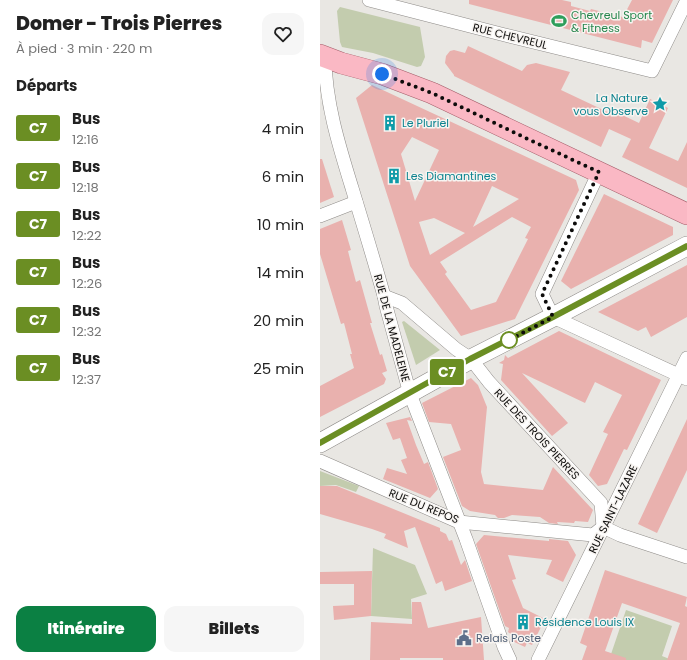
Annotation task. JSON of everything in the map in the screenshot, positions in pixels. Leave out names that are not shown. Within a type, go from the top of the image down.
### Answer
[{"type":"main road","points":[[322,56],[341,63],[382,74],[432,93],[687,214]]},
{"type":"street","name":"RUE CHEVREUL","points":[[369,0],[487,31],[652,71],[687,0]]},
{"type":"street","name":"RUE DE LA MADELEINE","points":[[322,56],[326,89],[341,150],[384,296],[410,394],[460,522],[504,647],[510,660]]},
{"type":"street","points":[[599,172],[542,294],[553,317],[683,377]]},
{"type":"street","points":[[320,216],[356,202]]},
{"type":"street","points":[[320,443],[410,394],[470,359],[687,246]]},
{"type":"street","name":"RUE DES TROIS PIERRES","points":[[384,296],[402,303],[470,359],[489,382],[601,503],[603,527]]},
{"type":"street","name":"RUE SAINT-LAZARE","points":[[538,660],[561,616],[603,527],[683,377],[687,358]]},
{"type":"street","name":"RUE DU REPOS","points":[[320,461],[460,522],[593,535],[603,527]]},
{"type":"street","points":[[603,527],[620,535],[687,557]]},
{"type":"green space","points":[[340,7],[420,27],[425,57],[421,66],[417,67],[373,53],[342,47],[340,42],[337,11]]},
{"type":"green space","points":[[404,321],[440,350],[416,365],[402,322]]},
{"type":"green space","points":[[320,471],[359,486],[356,492],[336,485],[320,486]]},
{"type":"green space","points":[[373,548],[415,565],[427,594],[411,599],[412,619],[371,616]]},
{"type":"green space","points":[[626,610],[672,626],[662,656],[672,660],[609,660]]},
{"type":"building","points":[[469,0],[562,0],[571,2],[571,6],[590,11],[591,9],[623,17],[632,0],[673,0],[652,43],[642,40],[641,48],[469,4]]},
{"type":"building","points":[[468,46],[522,71],[527,65],[536,63],[570,72],[561,90],[614,115],[616,112],[639,123],[650,99],[668,108],[649,148],[678,161],[687,142],[687,188],[622,157],[631,139],[609,129],[601,147],[454,76],[445,63],[446,56],[450,51],[454,50],[465,53]]},
{"type":"building","points":[[372,85],[576,180],[579,190],[515,319],[461,336],[410,266],[356,98]],"holes":[[[412,137],[439,150],[415,201],[401,154]],[[492,186],[519,199],[473,227]],[[512,217],[531,227],[525,238],[528,239],[496,302],[471,310],[445,274],[447,272],[440,262]],[[434,218],[465,233],[430,255],[419,222]]]},
{"type":"building","points":[[320,159],[322,159],[334,197],[320,203]]},
{"type":"building","points":[[604,194],[673,227],[673,235],[571,289],[561,281]]},
{"type":"building","points":[[342,220],[351,250],[348,251],[356,282],[360,280],[372,323],[370,323],[380,355],[382,354],[387,371],[382,373],[386,379],[384,384],[320,417],[320,386],[354,368],[344,323],[341,324],[320,254],[320,229]]},
{"type":"building","points":[[687,265],[687,317],[651,337],[646,327],[638,331],[598,312]]},
{"type":"building","points":[[559,331],[661,380],[627,450],[624,449],[607,484],[598,486],[589,475],[608,434],[603,432],[622,395],[595,382],[585,403],[522,373],[568,423],[552,436],[501,380],[503,364],[499,363],[504,360],[505,355],[508,358]]},
{"type":"building","points":[[471,378],[478,385],[487,407],[481,472],[484,484],[543,490],[553,467],[593,510],[588,522],[557,522],[558,524],[549,523],[540,517],[512,515],[504,518],[498,518],[495,515],[470,511],[462,506],[443,457],[461,450],[451,424],[429,422],[422,403]]},
{"type":"building","points":[[410,417],[412,421],[407,420],[416,445],[424,464],[428,462],[438,489],[430,498],[383,479],[387,468],[407,474],[401,460],[407,458],[400,438],[393,440],[386,423]]},
{"type":"building","points":[[687,419],[687,470],[657,533],[638,524]]},
{"type":"building","points":[[320,486],[337,486],[440,528],[440,531],[446,534],[449,541],[452,540],[461,565],[465,560],[472,581],[445,591],[442,581],[436,584],[415,527],[404,531],[408,548],[384,538],[386,534],[320,514]]},
{"type":"building","points":[[484,535],[549,541],[549,539],[568,541],[576,555],[563,582],[546,574],[552,560],[508,555],[516,579],[512,580],[523,608],[545,619],[532,645],[527,643],[525,647],[510,640],[512,635],[508,632],[509,628],[505,626],[476,544]]},
{"type":"building","points":[[605,570],[687,597],[685,606],[687,607],[687,660],[667,660],[680,623],[622,603],[605,651],[626,658],[626,660],[582,660],[587,646],[580,643]]},
{"type":"building","points":[[372,571],[371,616],[334,620],[333,606],[354,605],[354,584],[320,584],[320,572]]},
{"type":"building","points":[[412,602],[421,602],[428,628],[481,617],[484,660],[400,658],[400,660],[370,660],[371,622],[412,624]]},
{"type":"bus line","name":"C7","points":[[320,443],[470,359],[687,246]]},
{"type":"place","name":"Chevreul Sport & Fitness","points":[[559,21]]},
{"type":"place","name":"La Nature vous Observe","points":[[660,104]]},
{"type":"place","name":"Le Pluriel","points":[[390,123]]},
{"type":"place","name":"Les Diamantines","points":[[394,176]]},
{"type":"place","name":"Résidence Louis IX","points":[[523,622]]},
{"type":"place","name":"Relais Poste","points":[[464,638]]},
{"type":"route","points":[[382,74],[432,93],[599,172],[542,294],[553,317],[509,340]]}]
